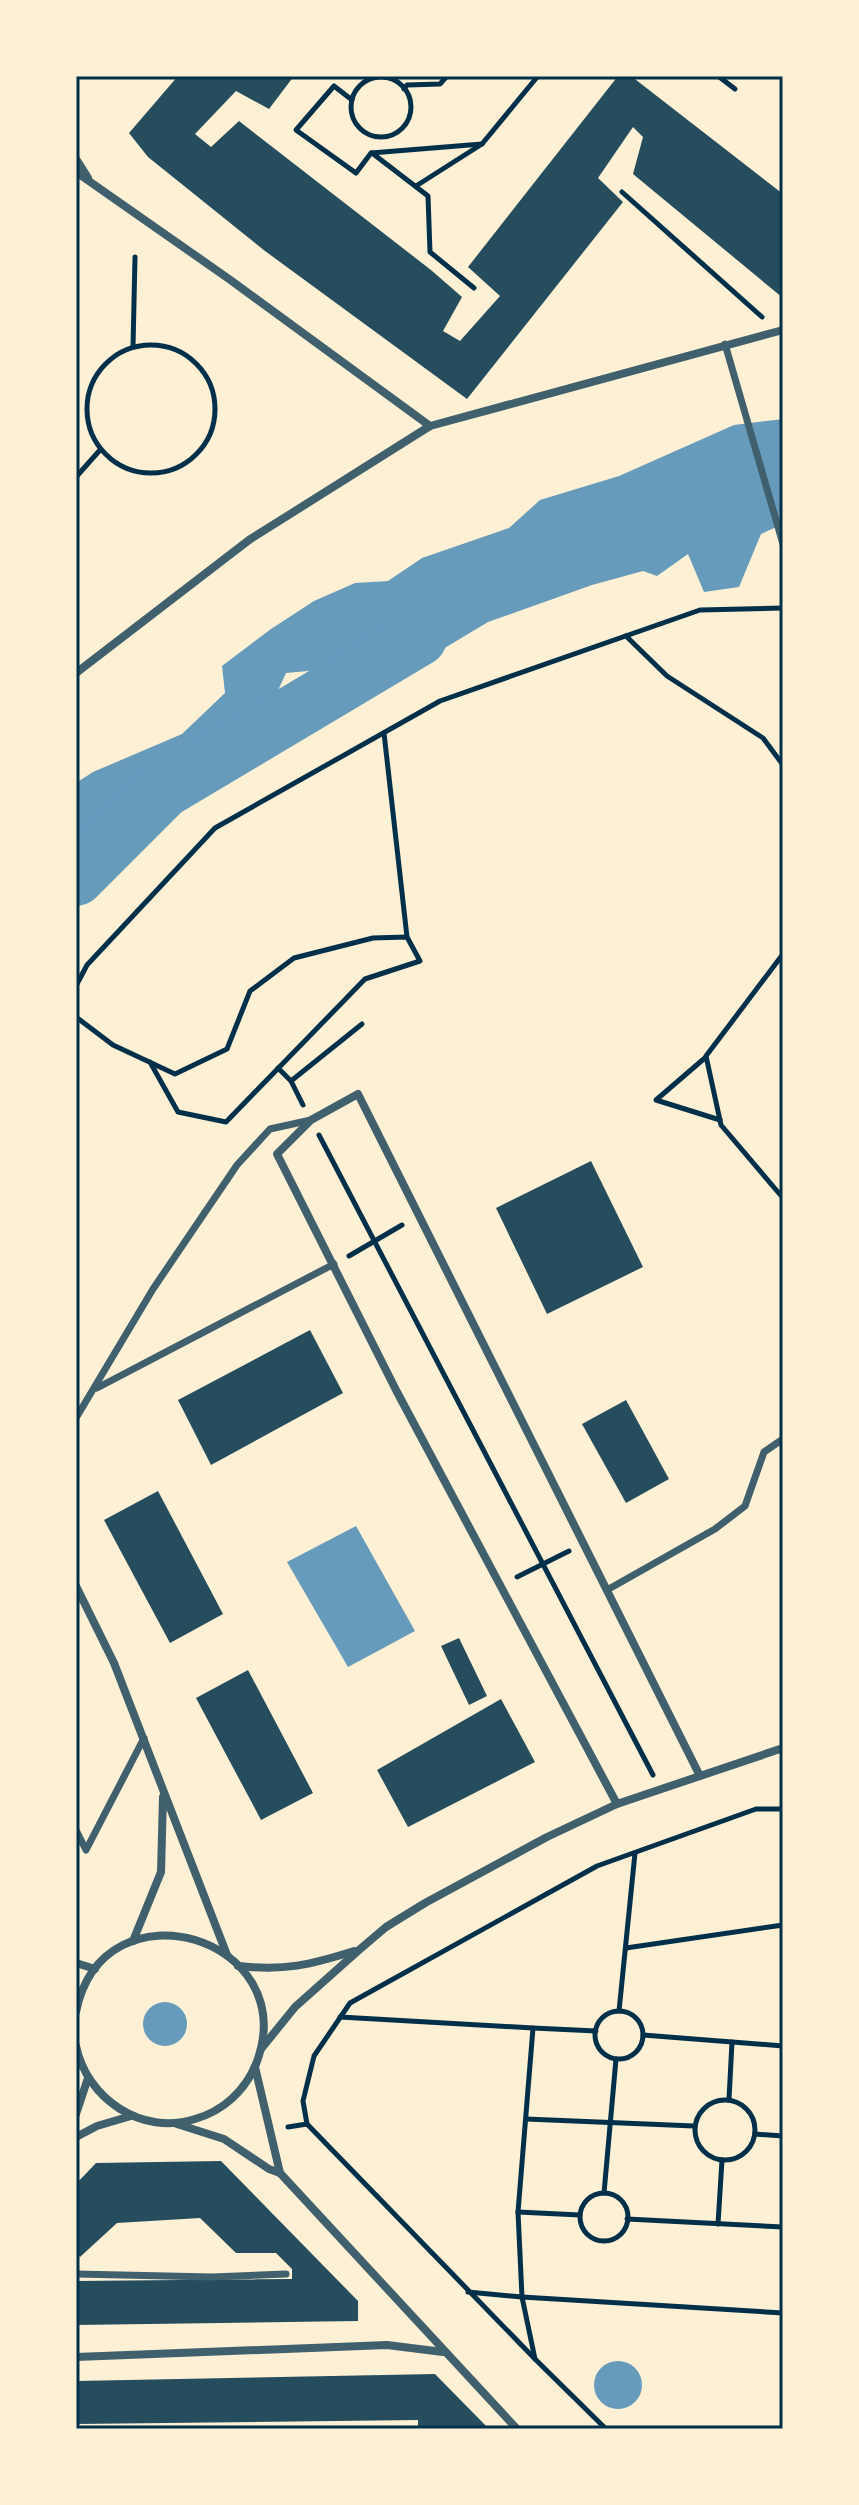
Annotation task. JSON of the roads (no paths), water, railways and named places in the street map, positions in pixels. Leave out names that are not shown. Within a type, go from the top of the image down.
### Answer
[{"type":"street","points":[[76,159],[90,182]]},
{"type":"street","points":[[76,172],[430,426]]},
{"type":"street","points":[[76,673],[249,540],[430,426],[781,329]]},
{"type":"street","points":[[725,344],[783,544]]},
{"type":"street","points":[[617,1804],[397,1392],[277,1154],[311,1120],[358,1094],[700,1776]]},
{"type":"street","points":[[76,1418],[153,1289],[237,1165],[270,1129],[311,1120]]},
{"type":"street","points":[[95,1389],[334,1264]]},
{"type":"street","points":[[607,1590],[715,1529],[745,1506],[764,1452],[783,1439]]},
{"type":"street","points":[[76,1586],[114,1663],[227,1955]]},
{"type":"street","points":[[76,1830],[86,1850],[144,1738]]},
{"type":"street","points":[[261,2049],[295,2007],[359,1950],[386,1927],[425,1903],[547,1837],[617,1804],[783,1748]]},
{"type":"street","points":[[133,1941],[161,1872],[163,1796]]},
{"type":"street","points":[[76,2012],[83,1990],[95,1969],[112,1953],[133,1941],[164,1934],[210,1944],[227,1955],[252,1986],[262,2014],[261,2049],[244,2086],[206,2116],[174,2123],[131,2116],[107,2100],[88,2078],[76,2049]]},
{"type":"street","points":[[238,1966],[266,1969],[302,1967],[359,1950]]},
{"type":"street","points":[[76,1963],[95,1969]]},
{"type":"street","points":[[255,2067],[280,2173]]},
{"type":"street","points":[[76,2114],[88,2078]]},
{"type":"street","points":[[76,2137],[97,2126],[131,2116]]},
{"type":"street","points":[[174,2123],[224,2139],[280,2173],[517,2429]]},
{"type":"street","points":[[76,2274],[212,2277],[286,2274]]},
{"type":"street","points":[[76,2357],[387,2345],[444,2352]]},
{"type":"water","points":[[783,419],[783,524],[761,534],[739,587],[704,592],[688,554],[657,576],[643,571],[592,585],[488,622],[398,676],[368,681],[330,669],[286,673],[248,756],[193,800],[136,829],[120,821],[104,868],[76,905],[76,783],[93,772],[182,734],[225,693],[222,666],[271,629],[314,601],[355,583],[388,581],[422,558],[509,528],[540,500],[619,476],[734,425]]},
{"type":"water","points":[[356,1526],[415,1631],[348,1667],[287,1562]]},
{"type":"water","points":[[165,2002],[180,2009],[187,2024],[180,2039],[165,2046],[150,2039],[143,2024],[150,2009]]},
{"type":"water","points":[[618,2361],[635,2368],[642,2385],[635,2402],[618,2409],[601,2402],[594,2385],[601,2368]]},
{"type":"waterway","points":[[76,878],[164,790],[419,638]]}]
